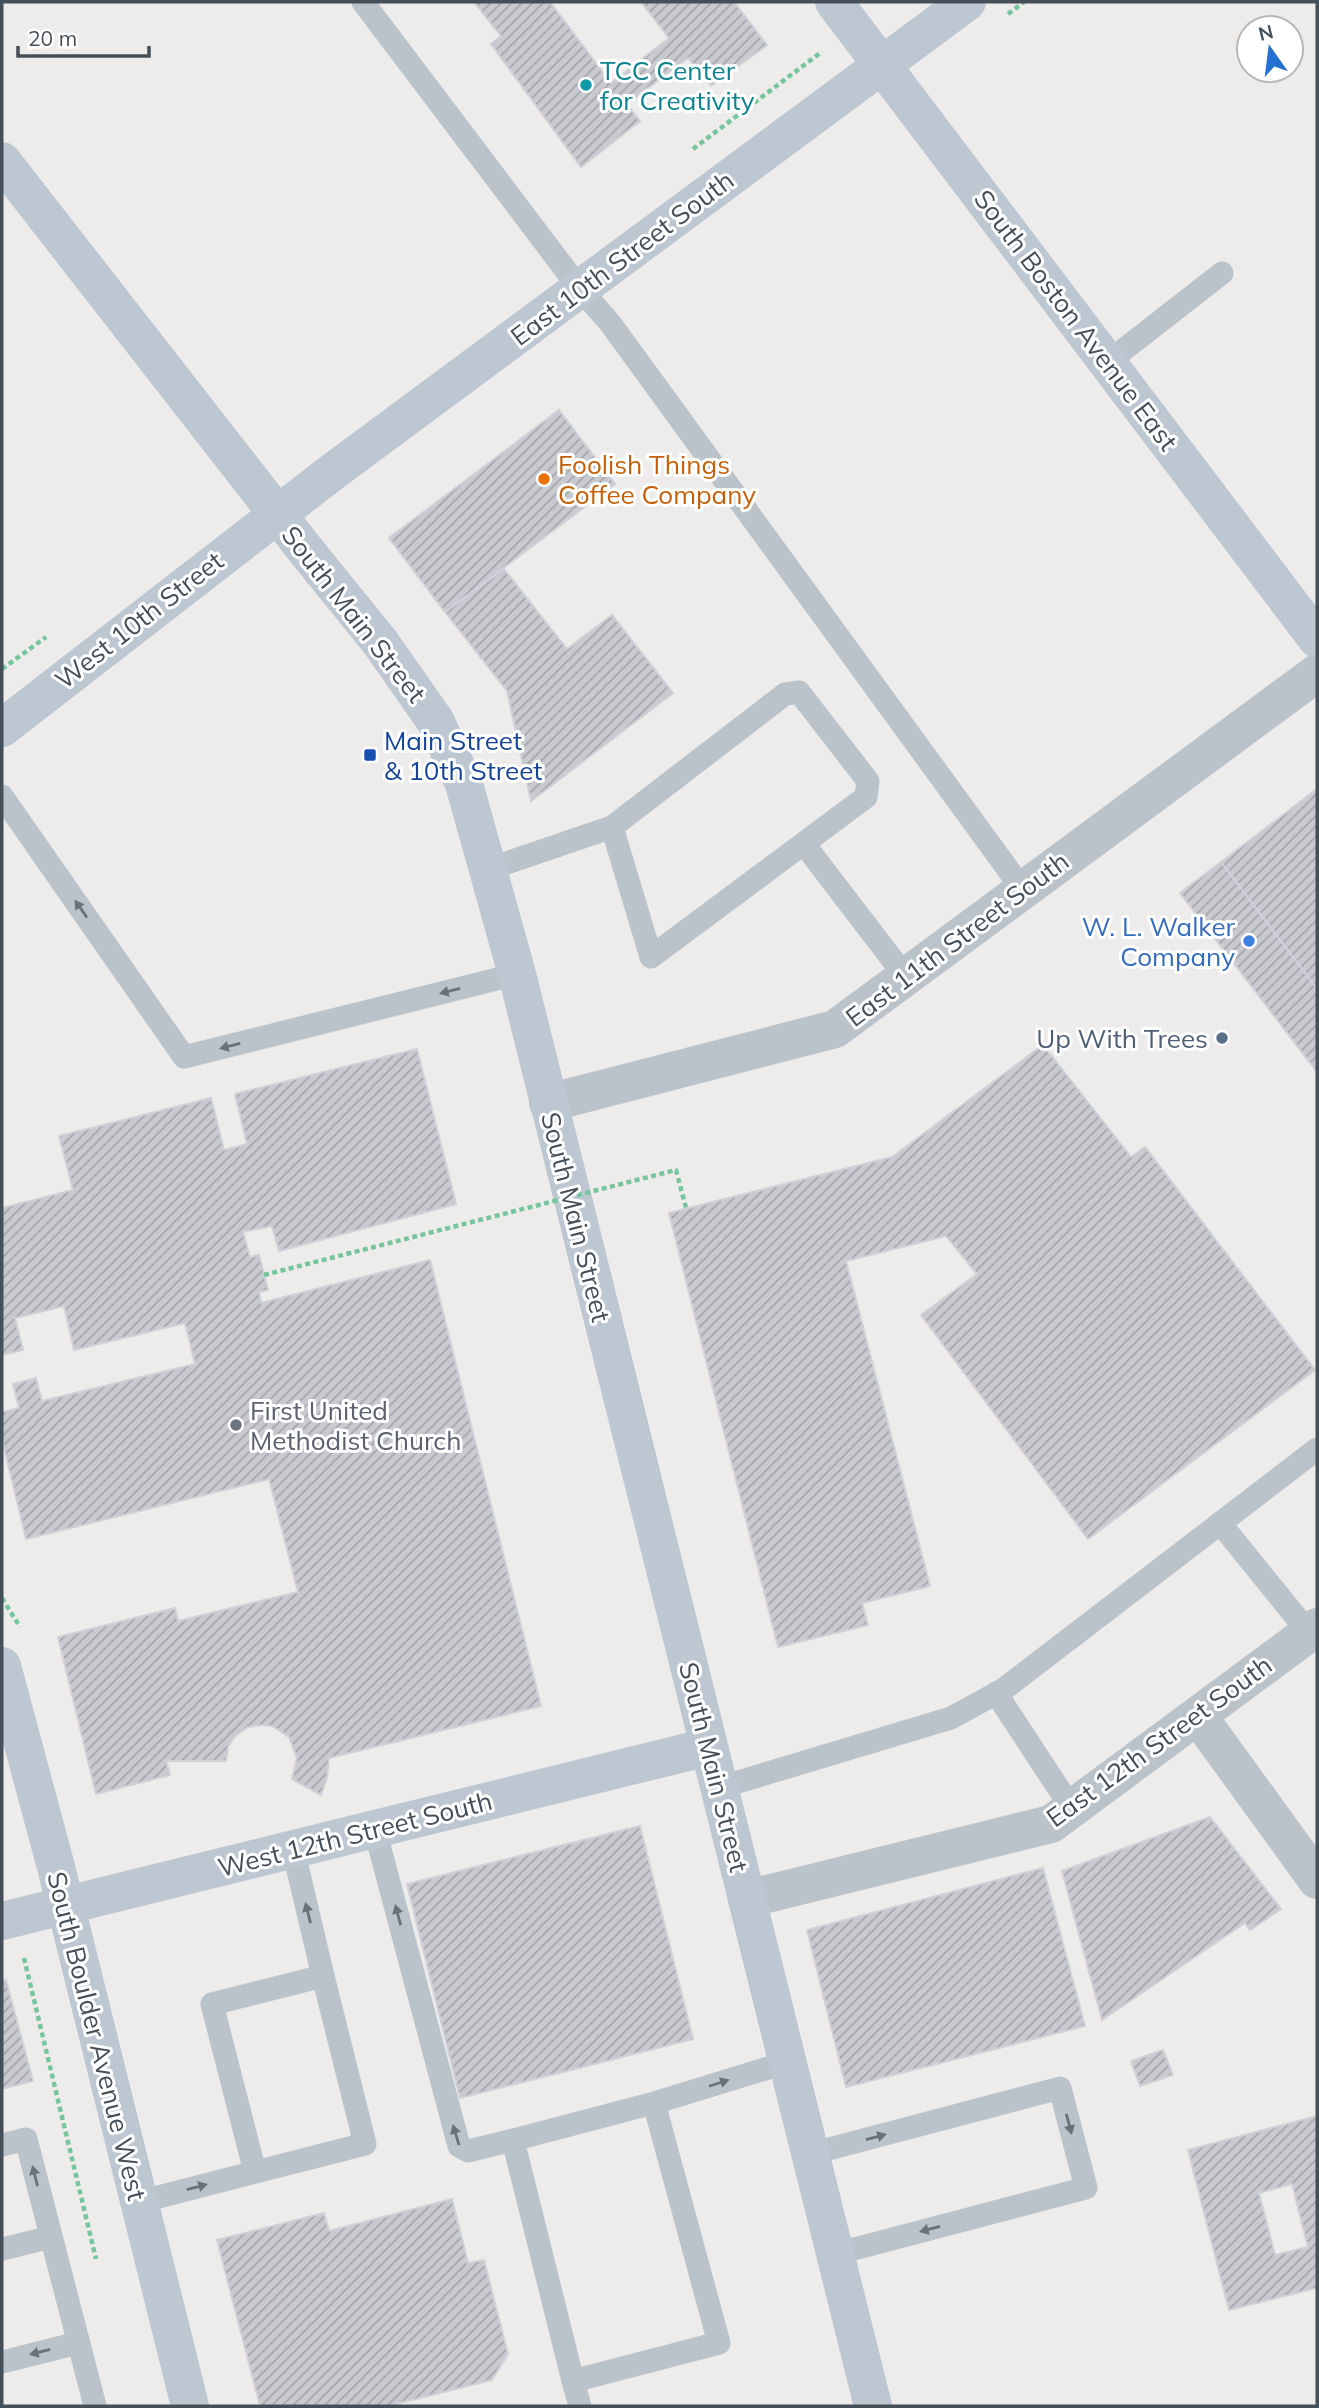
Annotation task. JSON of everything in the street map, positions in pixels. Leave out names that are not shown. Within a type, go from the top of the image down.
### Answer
[{"type":"street","name":"South Boston Avenue East","points":[[834,2],[1317,639]]},
{"type":"street","name":"East 10th Street South","points":[[277,514],[967,2]]},
{"type":"street","name":"South Main Street","points":[[2,161],[380,642],[436,722],[464,784],[517,974],[873,2406]]},
{"type":"street","name":"West 10th Street","points":[[2,728],[277,514]]},
{"type":"street","name":"East 11th Street South","points":[[548,1103],[835,1029],[1317,673]]},
{"type":"street","name":"East 12th Street South","points":[[747,1899],[1051,1824],[1313,1630]]},
{"type":"street","name":"South Boulder Avenue West","points":[[2,1666],[65,1905],[190,2406]]},
{"type":"street","points":[[1198,1716],[1317,1880]]},
{"type":"street","name":"West 12th Street South","points":[[6,1920],[708,1747]]},
{"type":"lane","points":[[363,2],[580,289],[610,323],[1023,890]]},
{"type":"lane","points":[[1108,362],[1222,273]]},
{"type":"lane","points":[[489,869],[612,827],[785,694],[799,692],[867,781],[866,797],[652,957],[612,827]]},
{"type":"lane","points":[[2,796],[184,1057],[517,974]]},
{"type":"lane","points":[[804,844],[905,976]]},
{"type":"lane","points":[[718,1788],[951,1718],[996,1693],[1317,1449]]},
{"type":"lane","points":[[1220,1523],[1313,1630]]},
{"type":"lane","points":[[996,1693],[1072,1809]]},
{"type":"lane","points":[[375,1830],[459,2146],[468,2151],[513,2140],[654,2103],[788,2062]]},
{"type":"lane","points":[[139,2202],[365,2144],[293,1850]]},
{"type":"lane","points":[[255,2172],[212,2004],[324,1976]]},
{"type":"lane","points":[[810,2154],[1060,2088],[1086,2188],[835,2253]]},
{"type":"lane","points":[[573,2381],[719,2343],[654,2103]]},
{"type":"lane","points":[[2,2145],[26,2139],[94,2406]]},
{"type":"lane","points":[[513,2140],[580,2406]]},
{"type":"lane","points":[[2,2249],[51,2237]]},
{"type":"lane","points":[[2,2362],[78,2343]]},
{"type":"path","points":[[264,1275],[677,1170],[686,1208]]},
{"type":"path","name":"South Boulder Avenue West","points":[[6,1920],[27,1969],[96,2262]]},
{"type":"building","name":"TCC Center for Creativity","points":[[474,2],[550,2],[611,83],[669,38],[641,2],[734,2],[767,45],[711,86],[688,58],[627,104],[640,121],[581,167],[491,44],[501,36]]},
{"type":"building","points":[[559,410],[615,484],[445,612],[389,538]]},
{"type":"building","points":[[504,569],[567,649],[612,615],[673,693],[531,801],[507,691],[445,612]]},
{"type":"building","points":[[1317,789],[1317,989],[1221,862]]},
{"type":"building","name":"W. L. Walker Company","points":[[1221,862],[1317,989],[1317,1072],[1180,893]]},
{"type":"building","points":[[1043,1045],[1131,1157],[1145,1147],[1315,1370],[1088,1539],[921,1315],[977,1274],[946,1236],[846,1261],[930,1586],[862,1603],[868,1625],[778,1647],[669,1213],[892,1157]]},
{"type":"building","name":"First United Methodist Church","points":[[417,1049],[456,1204],[279,1251],[272,1226],[243,1232],[250,1257],[259,1255],[268,1290],[259,1292],[261,1303],[430,1260],[541,1706],[329,1758],[321,1795],[292,1779],[297,1758],[289,1737],[272,1726],[261,1725],[248,1727],[234,1737],[228,1747],[226,1761],[166,1761],[170,1775],[96,1794],[58,1637],[175,1608],[178,1621],[298,1592],[269,1479],[26,1539],[2,1439],[2,1412],[19,1408],[13,1384],[36,1378],[42,1401],[195,1364],[185,1323],[74,1350],[64,1306],[15,1318],[23,1350],[2,1355],[2,1208],[73,1190],[59,1136],[211,1098],[224,1150],[247,1144],[235,1094]]},
{"type":"building","points":[[1210,1817],[1281,1909],[1250,1930],[1245,1923],[1102,2020],[1062,1871]]},
{"type":"building","points":[[640,1826],[693,2039],[460,2098],[407,1884]]},
{"type":"building","points":[[1043,1868],[1085,2026],[846,2087],[807,1930]]},
{"type":"building","points":[[6,1980],[33,2081],[2,2089],[2,1981]]},
{"type":"building","points":[[1163,2050],[1173,2075],[1140,2086],[1131,2061]]},
{"type":"building","points":[[1317,2116],[1317,2288],[1229,2310],[1188,2150]],"holes":[[[1292,2184],[1308,2247],[1275,2255],[1259,2193]]]},
{"type":"building","points":[[452,2199],[468,2263],[484,2260],[508,2354],[492,2380],[388,2406],[260,2406],[217,2240],[324,2213],[329,2231]]},
{"type":"place","name":"TCC Center for Creativity","points":[[586,85]]},
{"type":"place","name":"Foolish Things Coffee Company","points":[[544,479]]},
{"type":"place","name":"Main Street & 10th Street","points":[[370,755]]},
{"type":"place","name":"W. L. Walker Company","points":[[1249,941]]},
{"type":"place","name":"Up With Trees","points":[[1222,1038]]},
{"type":"place","name":"First United Methodist Church","points":[[236,1425]]}]
